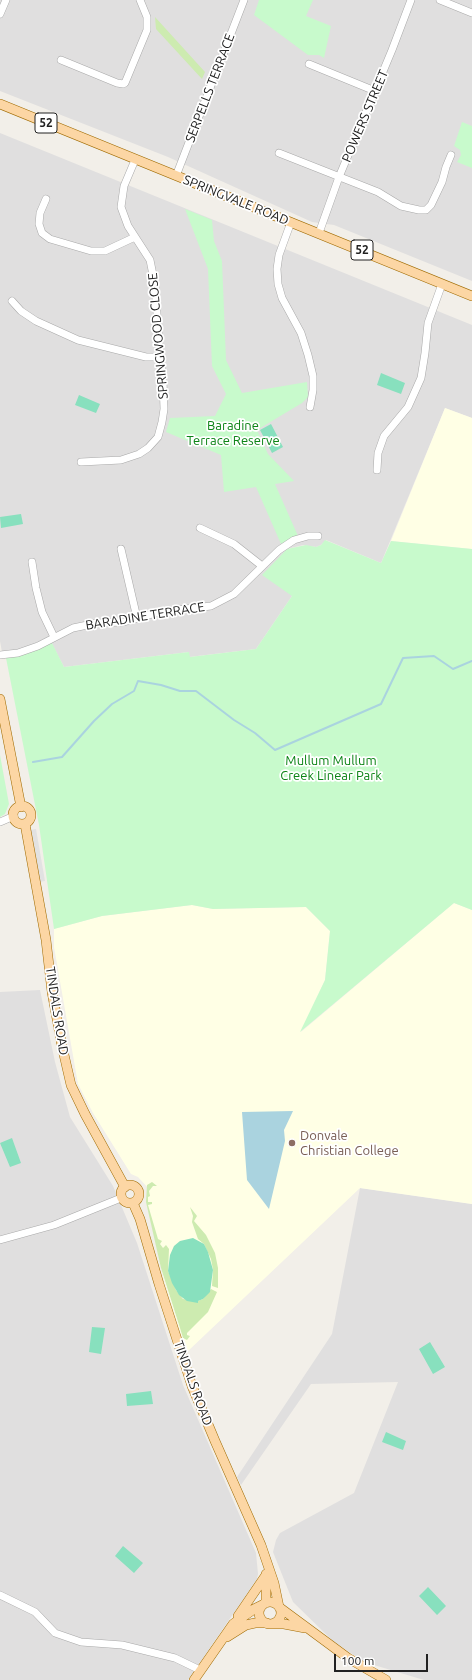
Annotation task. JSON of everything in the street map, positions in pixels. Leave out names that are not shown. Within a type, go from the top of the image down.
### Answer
[{"type":"main road","name":"SPRINGVALE ROAD","points":[[0,104],[472,296]]},
{"type":"main road","points":[[0,700],[21,807]]},
{"type":"main road","points":[[21,807],[26,807],[31,813],[29,821],[25,824],[17,822],[14,816],[17,809],[21,807]]},
{"type":"main road","name":"TINDALS ROAD","points":[[25,824],[46,940],[59,1030],[70,1080],[85,1114],[124,1187]]},
{"type":"main road","points":[[133,1186],[138,1190],[139,1196],[133,1203],[127,1203],[121,1198],[121,1192],[124,1187],[133,1186]]},
{"type":"main road","name":"TINDALS ROAD","points":[[133,1203],[140,1219],[160,1290],[192,1386],[266,1558],[275,1587],[279,1607]]},
{"type":"main road","name":"TINDALS ROAD","points":[[265,1604],[266,1558]]},
{"type":"main road","points":[[194,1680],[223,1640],[266,1575]]},
{"type":"main road","points":[[233,1624],[254,1609],[272,1602],[348,1658],[386,1680]]},
{"type":"main road","points":[[265,1604],[260,1609],[259,1614],[262,1620],[269,1624],[276,1622],[280,1617],[279,1607]]},
{"type":"main road","points":[[223,1640],[246,1625],[255,1623],[287,1624],[308,1629]]},
{"type":"street","points":[[0,14],[6,0]]},
{"type":"street","points":[[61,60],[117,83],[125,83],[147,30],[147,17],[140,0]]},
{"type":"street","name":"SERPELLS TERRACE","points":[[176,176],[244,0]]},
{"type":"street","name":"POWERS STREET","points":[[319,233],[339,177],[411,0]]},
{"type":"street","points":[[440,0],[472,13]]},
{"type":"street","points":[[309,64],[375,91]]},
{"type":"street","points":[[279,153],[378,192],[401,206],[419,210],[426,210],[431,205],[442,182],[451,155]]},
{"type":"street","name":"SPRINGWOOD CLOSE","points":[[81,462],[121,460],[139,454],[148,448],[158,437],[162,422],[164,409],[155,285],[150,260],[123,216],[121,207],[124,186],[135,160]]},
{"type":"street","points":[[46,199],[40,213],[39,224],[42,233],[50,239],[91,251],[104,251],[118,246],[135,237]]},
{"type":"street","points":[[291,222],[279,255],[277,269],[278,284],[282,298],[301,333],[308,355],[313,376],[313,390],[310,407]]},
{"type":"street","points":[[377,470],[378,453],[384,436],[408,407],[421,378],[428,323],[442,284]]},
{"type":"street","points":[[12,301],[36,321],[78,340],[146,357],[160,357]]},
{"type":"street","points":[[200,528],[234,544],[262,566]]},
{"type":"street","name":"BARADINE TERRACE","points":[[0,655],[18,653],[38,646],[73,628],[98,623],[124,622],[160,612],[211,606],[234,594],[279,550],[294,540],[308,536],[318,536]]},
{"type":"street","points":[[121,549],[137,618]]},
{"type":"street","points":[[32,562],[42,612],[54,637]]},
{"type":"street","points":[[0,822],[14,816]]},
{"type":"street","points":[[0,1240],[54,1225],[121,1198]]},
{"type":"street","points":[[0,1595],[36,1612],[55,1632],[81,1642],[122,1645],[175,1658],[200,1670]]},
{"type":"shaded area","points":[[0,0],[472,0],[472,281],[334,225],[312,222],[168,157],[0,91]]},
{"type":"shaded area","points":[[0,133],[472,325],[472,418],[445,408],[381,563],[326,540],[321,545],[316,547],[303,545],[287,549],[292,596],[256,649],[189,657],[189,652],[64,667],[51,642],[6,658],[2,652],[0,641]]},
{"type":"shaded area","points":[[445,408],[472,418],[472,549],[391,541]]},
{"type":"shaded area","points":[[36,829],[45,881],[39,882],[30,830]]},
{"type":"shaded area","name":"Donvale Christian College","points":[[454,903],[472,910],[472,1204],[360,1188],[188,1351],[164,1280],[147,1203],[149,1189],[138,1177],[131,1174],[93,1113],[78,1084],[54,947],[54,929],[102,916],[192,905],[213,909],[306,907],[330,931],[325,980],[301,1032]]},
{"type":"shaded area","points":[[40,990],[55,1062],[70,1117],[113,1186],[137,1243],[183,1385],[256,1553],[257,1579],[188,1680],[0,1680],[0,992]]},
{"type":"shaded area","points":[[360,1188],[472,1204],[472,1680],[424,1680],[364,1662],[333,1641],[293,1602],[273,1552],[276,1540],[280,1533],[354,1493],[398,1382],[311,1384],[241,1485],[237,1477],[332,1334]]},
{"type":"green space","points":[[259,0],[313,0],[306,16],[331,26],[324,58],[319,55],[308,55],[254,15]]},
{"type":"green space","points":[[155,17],[205,72],[202,79],[156,29]]},
{"type":"green space","points":[[462,122],[472,126],[472,168],[457,162],[461,155],[460,150],[454,146]]},
{"type":"green space","name":"Baradine Terrace Reserve","points":[[185,209],[212,220],[214,241],[222,261],[226,360],[242,393],[307,382],[308,397],[302,403],[257,430],[268,454],[294,481],[275,484],[298,536],[281,544],[256,487],[224,492],[221,455],[166,432],[170,418],[215,416],[226,394],[212,366],[208,269]]},
{"type":"green space","points":[[381,373],[405,383],[401,394],[377,385]]},
{"type":"green space","points":[[79,395],[100,404],[96,413],[75,405]]},
{"type":"green space","points":[[271,424],[283,447],[272,453],[260,430]]},
{"type":"green space","points":[[21,514],[23,524],[1,528],[0,517]]},
{"type":"green space","name":"Mullum Mullum Creek Linear Park","points":[[325,540],[381,563],[391,541],[472,549],[472,910],[454,903],[300,1032],[325,980],[330,931],[306,907],[213,909],[192,905],[102,916],[54,929],[39,825],[6,658],[51,641],[64,667],[189,652],[190,657],[256,649],[292,596],[262,575],[287,549],[306,545],[316,547],[321,545]]},
{"type":"green space","points":[[0,755],[9,804],[5,814],[0,817]]},
{"type":"green space","points":[[12,1138],[21,1163],[10,1167],[0,1143]]},
{"type":"green space","points":[[152,1182],[157,1186],[153,1186],[149,1191],[150,1196],[148,1197],[148,1202],[152,1202],[152,1204],[148,1205],[158,1239],[162,1241],[160,1244],[163,1248],[166,1245],[169,1249],[168,1271],[176,1290],[183,1299],[198,1301],[203,1299],[211,1289],[217,1292],[208,1312],[187,1333],[187,1335],[190,1336],[187,1340],[183,1338],[161,1268],[146,1202],[147,1185]]},
{"type":"green space","points":[[190,1207],[197,1216],[194,1221],[206,1235],[215,1253],[218,1268],[218,1288],[212,1286],[213,1270],[211,1259],[204,1244],[198,1239],[192,1222],[193,1216]]},
{"type":"green space","points":[[193,1238],[204,1244],[213,1270],[210,1292],[203,1299],[198,1301],[198,1303],[187,1301],[179,1295],[172,1283],[168,1271],[170,1255],[174,1246],[180,1241]]},
{"type":"green space","points":[[92,1327],[105,1328],[101,1354],[89,1352]]},
{"type":"green space","points":[[430,1342],[445,1367],[433,1374],[419,1349]]},
{"type":"green space","points":[[151,1391],[153,1404],[127,1406],[126,1394]]},
{"type":"green space","points":[[386,1432],[406,1441],[403,1450],[382,1442]]},
{"type":"green space","points":[[123,1546],[143,1563],[134,1573],[115,1556]]},
{"type":"green space","points":[[428,1587],[446,1606],[437,1615],[419,1596]]},
{"type":"water","points":[[293,1111],[284,1130],[285,1141],[269,1209],[247,1180],[242,1112]]},
{"type":"waterway","points":[[33,762],[62,757],[94,721],[112,704],[134,691],[138,681],[161,685],[180,691],[196,691],[234,720],[255,733],[275,750],[381,704],[403,658],[434,656],[453,669],[472,661]]},
{"type":"place","name":"Donvale Christian College","points":[[292,1143]]}]
